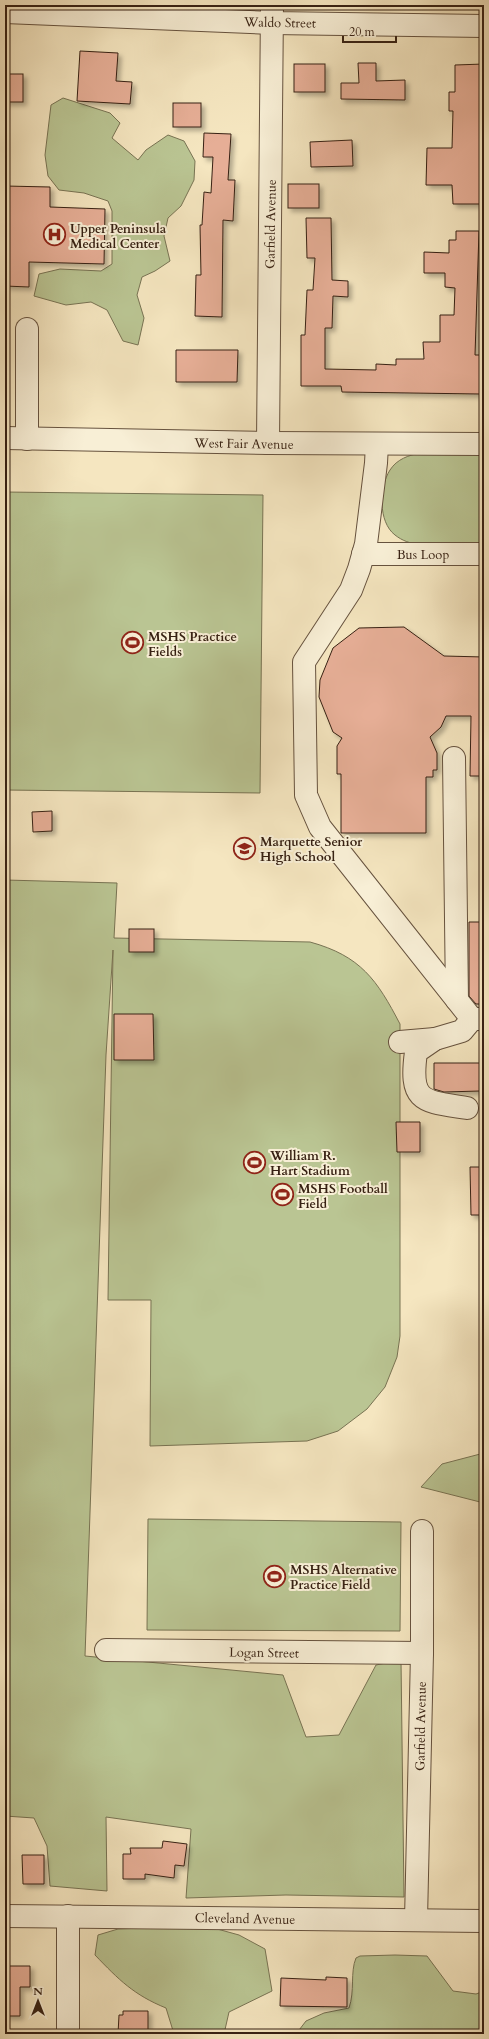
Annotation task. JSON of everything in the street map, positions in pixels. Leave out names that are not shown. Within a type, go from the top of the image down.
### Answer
[{"type":"street","name":"Waldo Street","points":[[5,12],[272,14],[484,26]]},
{"type":"street","name":"Garfield Avenue","points":[[268,443],[272,14]]},
{"type":"street","points":[[28,329],[28,439]]},
{"type":"street","name":"West Fair Avenue","points":[[5,438],[268,443],[484,444]]},
{"type":"street","points":[[377,444],[376,463],[363,554],[351,590],[304,662],[306,795],[320,826],[457,1000],[478,1020],[462,1031],[434,1039],[400,1042]]},
{"type":"street","name":"Bus Loop","points":[[363,554],[484,554]]},
{"type":"street","points":[[454,758],[457,1000]]},
{"type":"street","points":[[434,1039],[416,1052],[414,1070],[415,1088],[428,1101],[467,1108]]},
{"type":"street","name":"Garfield Avenue","points":[[416,1920],[422,1653],[422,1531]]},
{"type":"street","name":"Logan Street","points":[[106,1650],[422,1653]]},
{"type":"street","name":"Cleveland Avenue","points":[[5,1916],[484,1921]]},
{"type":"street","points":[[68,1916],[68,2034]]},
{"type":"green space","points":[[63,98],[110,113],[120,123],[112,138],[138,160],[146,150],[168,135],[184,141],[195,161],[194,180],[181,206],[168,218],[164,236],[170,261],[155,271],[142,277],[137,295],[144,318],[138,345],[123,341],[107,310],[91,302],[66,305],[34,296],[39,274],[60,269],[101,271],[112,264],[112,211],[108,201],[84,193],[59,190],[48,176],[45,155],[51,105]]},
{"type":"green space","points":[[421,453],[484,454],[484,541],[475,545],[465,546],[426,545],[407,542],[395,535],[389,529],[383,513],[382,504],[382,495],[386,477],[393,466],[400,460],[408,456]]},
{"type":"green space","name":"MSHS Practice Fields","points":[[5,492],[263,495],[260,793],[5,790]]},
{"type":"green space","points":[[5,880],[117,883],[114,938],[310,942],[328,948],[355,962],[366,972],[375,982],[392,1008],[400,1024],[400,1336],[397,1357],[385,1387],[367,1409],[338,1431],[307,1441],[150,1446],[151,1300],[108,1300],[113,950],[106,1055],[85,1656],[283,1675],[306,1737],[339,1735],[376,1665],[401,1660],[404,1897],[286,1895],[186,1898],[191,1829],[106,1817],[107,1891],[50,1886],[47,1846],[34,1818],[5,1816]]},
{"type":"green space","points":[[484,1453],[484,1503],[421,1487],[442,1464]]},
{"type":"green space","name":"MSHS Alternative Practice Field","points":[[148,1519],[401,1522],[400,1631],[147,1630]]},
{"type":"green space","points":[[210,1927],[239,1935],[265,1949],[272,1991],[229,2012],[224,2034],[174,2034],[166,2008],[136,1992],[112,1972],[95,1955],[98,1935],[118,1929]]},
{"type":"green space","points":[[360,1956],[427,1956],[453,1991],[476,1994],[484,1991],[484,2034],[296,2034],[306,2021],[324,2013],[349,2008],[352,1995],[353,1969],[356,1958]]},
{"type":"building","points":[[80,51],[118,53],[116,81],[132,82],[130,104],[77,101]]},
{"type":"building","points":[[358,63],[376,63],[376,81],[405,80],[405,100],[341,99],[341,83],[359,83]]},
{"type":"building","points":[[294,64],[325,64],[325,92],[294,92]]},
{"type":"building","points":[[484,64],[484,188],[481,188],[481,204],[453,204],[452,185],[426,185],[427,148],[452,148],[453,111],[449,111],[449,92],[455,92],[455,65]]},
{"type":"building","points":[[5,74],[23,74],[23,102],[5,102]]},
{"type":"building","points":[[173,103],[201,103],[201,127],[173,127]]},
{"type":"building","points":[[204,133],[231,134],[228,180],[235,180],[233,221],[223,220],[222,317],[195,316],[196,275],[201,275],[200,225],[202,225],[204,192],[211,193],[213,157],[203,157]]},
{"type":"building","points":[[352,140],[353,166],[311,167],[310,142]]},
{"type":"building","points":[[288,184],[319,184],[319,208],[288,208]]},
{"type":"building","name":"Upper Peninsula Medical Center","points":[[5,186],[50,187],[50,207],[105,209],[104,264],[29,262],[29,287],[5,286]]},
{"type":"building","points":[[306,218],[331,218],[332,280],[348,281],[348,297],[333,296],[332,328],[325,328],[325,369],[376,370],[376,364],[396,365],[396,359],[424,359],[423,342],[440,342],[440,315],[454,315],[455,288],[445,287],[445,273],[424,273],[424,252],[449,253],[449,240],[456,240],[456,231],[479,231],[475,355],[484,355],[484,374],[480,374],[480,394],[342,392],[341,386],[301,386],[301,335],[305,335],[307,290],[313,290],[315,258],[307,258]]},
{"type":"building","points":[[176,350],[238,350],[237,382],[176,382]]},
{"type":"building","name":"Marquette Senior High School","points":[[404,627],[444,656],[484,657],[484,776],[470,776],[471,716],[446,716],[441,727],[430,737],[437,753],[437,770],[433,770],[433,777],[426,777],[426,833],[341,833],[341,774],[337,774],[337,746],[342,738],[333,732],[319,697],[320,680],[333,648],[359,628]]},
{"type":"building","points":[[52,811],[52,831],[33,832],[32,812]]},
{"type":"building","points":[[469,922],[484,922],[484,1004],[476,1004],[469,996]]},
{"type":"building","points":[[129,929],[154,929],[154,952],[129,952]]},
{"type":"building","points":[[114,1014],[153,1014],[154,1060],[114,1060]]},
{"type":"building","points":[[434,1063],[480,1063],[480,1091],[444,1092],[434,1089]]},
{"type":"building","points":[[396,1122],[420,1122],[420,1152],[397,1152]]},
{"type":"building","points":[[470,1167],[484,1167],[484,1215],[471,1215]]},
{"type":"building","points":[[163,1841],[187,1844],[184,1866],[175,1865],[174,1878],[145,1874],[145,1879],[123,1879],[123,1854],[131,1854],[130,1848],[162,1848]]},
{"type":"building","points":[[22,1855],[44,1855],[44,1884],[23,1884]]},
{"type":"building","points":[[5,1966],[30,1966],[30,1987],[20,1987],[20,2016],[5,2016]]},
{"type":"building","points":[[326,1977],[347,1978],[347,2007],[280,2006],[281,1978],[326,1980]]},
{"type":"building","points":[[123,2011],[148,2011],[148,2034],[118,2034],[119,2015],[123,2015]]},
{"type":"place","name":"Upper Peninsula Medical Center","points":[[55,235]]},
{"type":"place","name":"MSHS Practice Fields","points":[[133,643]]},
{"type":"place","name":"Marquette Senior High School","points":[[244,848]]},
{"type":"place","name":"William R. Hart Stadium","points":[[255,1162]]},
{"type":"place","name":"MSHS Football Field","points":[[283,1195]]},
{"type":"place","name":"MSHS Alternative Practice Field","points":[[274,1576]]}]
